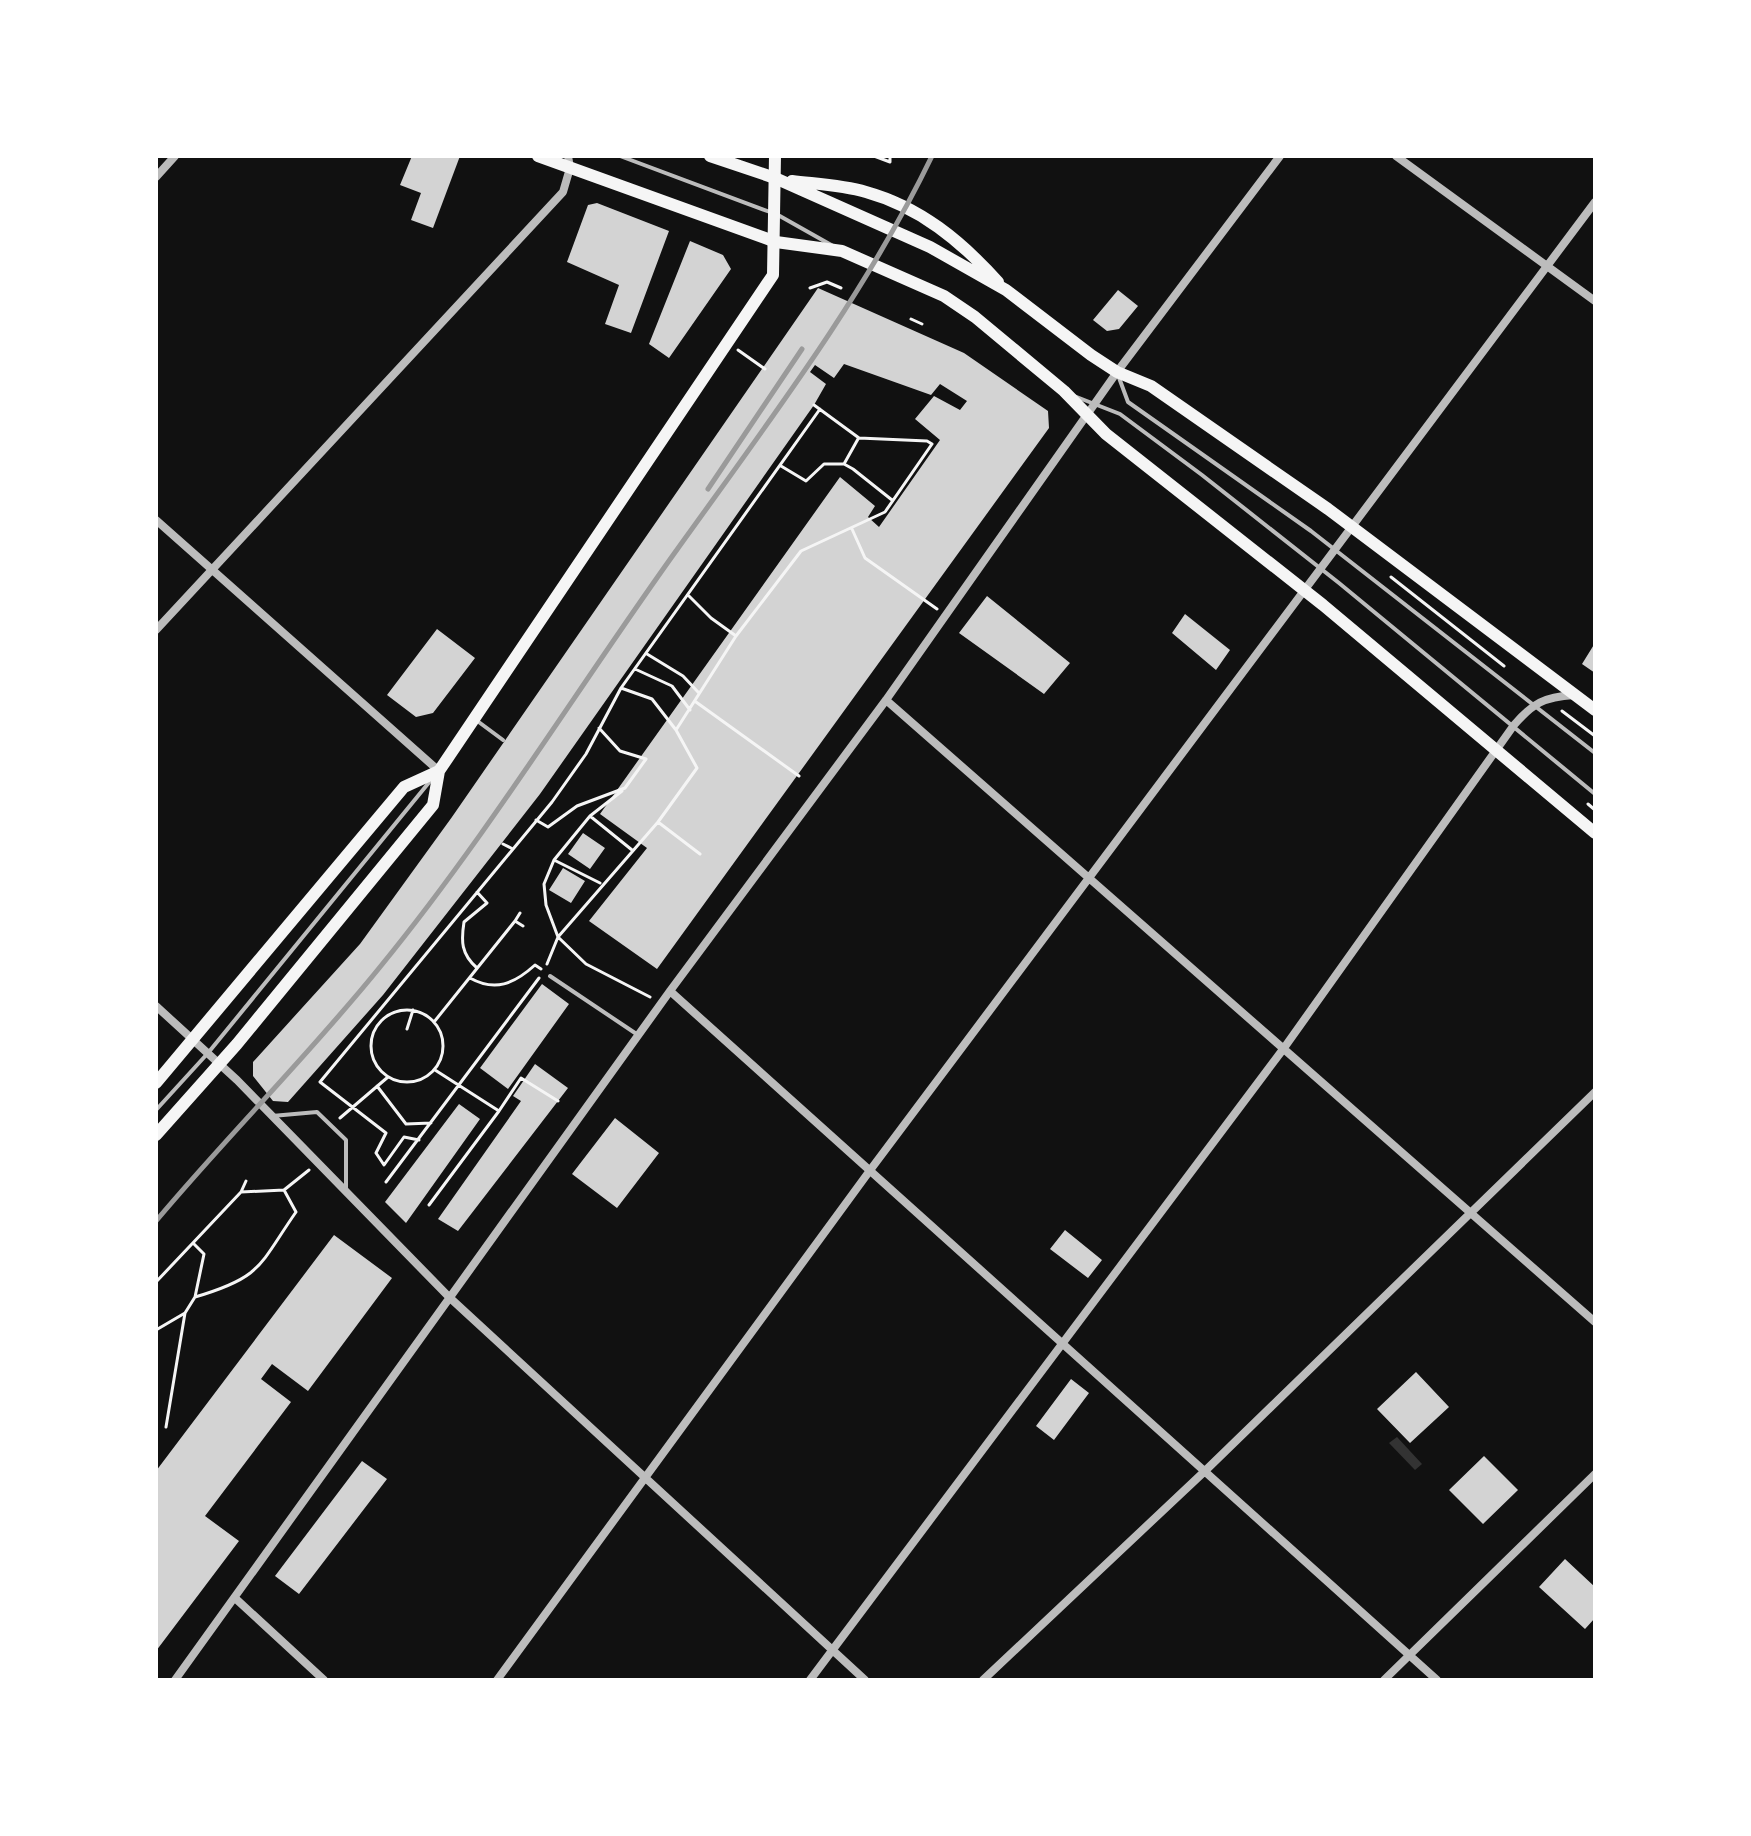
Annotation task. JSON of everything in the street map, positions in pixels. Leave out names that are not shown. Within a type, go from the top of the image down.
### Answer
[{"type":"main road","points":[[538,156],[569,162],[776,242],[842,251],[944,296],[1091,409],[1106,434],[1305,591],[1595,833]]},
{"type":"main road","points":[[710,156],[775,178],[930,247],[1006,290],[1117,372],[1151,386],[1353,527],[1595,710]]},
{"type":"main road","points":[[156,1135],[220,1064],[433,805],[439,771],[773,275],[776,242],[775,156]]},
{"type":"main road","points":[[775,178],[866,192],[920,215],[945,229],[1006,290]]},
{"type":"main road","points":[[156,1083],[404,787],[439,771]]},
{"type":"street","points":[[156,177],[175,156]]},
{"type":"street","points":[[178,1679],[638,1035],[886,700],[1117,372],[1280,156]]},
{"type":"street","points":[[1396,156],[1595,301]]},
{"type":"street","points":[[156,630],[563,192],[569,162]]},
{"type":"street","points":[[497,1680],[871,1169],[1595,202]]},
{"type":"street","points":[[156,520],[439,771]]},
{"type":"street","points":[[810,1680],[1284,1048],[1514,725],[1532,704],[1547,697],[1575,695]]},
{"type":"street","points":[[886,700],[1595,1322]]},
{"type":"street","points":[[670,991],[1437,1680]]},
{"type":"street","points":[[156,1006],[220,1064],[449,1297],[865,1680]]},
{"type":"street","points":[[983,1680],[1206,1470],[1595,1092]]},
{"type":"street","points":[[1384,1680],[1595,1474]]},
{"type":"street","points":[[235,1598],[324,1680]]},
{"type":"lane","points":[[620,156],[775,213],[842,251]]},
{"type":"lane","points":[[1117,372],[1128,402],[1335,551],[1595,753]]},
{"type":"lane","points":[[1091,409],[1120,414],[1322,569],[1595,794]]},
{"type":"lane","points":[[475,719],[503,740]]},
{"type":"lane","points":[[156,1110],[208,1053],[439,771]]},
{"type":"lane","points":[[550,976],[638,1035]]},
{"type":"lane","points":[[272,1116],[317,1112],[346,1140],[346,1192]]},
{"type":"path","points":[[874,156],[890,162],[890,156]]},
{"type":"path","points":[[810,288],[827,282],[841,288]]},
{"type":"path","points":[[911,319],[922,324]]},
{"type":"path","points":[[728,344],[765,369]]},
{"type":"path","points":[[676,730],[736,636],[801,551],[885,512],[932,444],[927,441],[859,438],[814,405]]},
{"type":"path","points":[[419,1140],[404,1137],[384,1165],[376,1153],[386,1133],[351,1109],[320,1082],[536,820],[586,754],[621,688],[820,409]]},
{"type":"path","points":[[844,464],[859,438]]},
{"type":"path","points":[[781,466],[806,481],[824,464],[844,464],[892,500]]},
{"type":"path","points":[[852,529],[865,558],[946,615]]},
{"type":"path","points":[[1382,570],[1508,670]]},
{"type":"path","points":[[689,596],[711,618],[736,636]]},
{"type":"path","points":[[647,654],[683,676],[698,692]]},
{"type":"path","points":[[635,669],[672,686],[690,710]]},
{"type":"path","points":[[386,1182],[544,970],[558,937],[658,822],[697,768],[676,730],[652,699],[621,688]]},
{"type":"path","points":[[696,702],[799,776]]},
{"type":"path","points":[[1562,711],[1595,736]]},
{"type":"path","points":[[599,728],[620,751],[646,759],[625,788],[590,816],[554,860],[544,884],[546,905],[558,937],[586,964],[640,990]]},
{"type":"path","points":[[536,820],[548,827],[577,806],[625,788]]},
{"type":"path","points":[[590,816],[632,850]]},
{"type":"path","points":[[658,822],[700,854]]},
{"type":"path","points":[[503,844],[511,848]]},
{"type":"path","points":[[554,860],[602,883]]},
{"type":"path","points":[[477,891],[487,903],[464,922],[461,939],[465,958],[477,968]]},
{"type":"path","points":[[434,1022],[520,913]]},
{"type":"path","points":[[515,921],[523,926]]},
{"type":"path","points":[[470,978],[485,986],[503,985],[520,979],[535,965],[544,970]]},
{"type":"path","points":[[407,1029],[413,1010]]},
{"type":"path","points":[[413,1010],[434,1022],[444,1047],[435,1070],[413,1082],[388,1077],[379,1069],[370,1045],[380,1022],[389,1014],[413,1010]]},
{"type":"path","points":[[374,1018],[380,1022]]},
{"type":"path","points":[[435,1070],[499,1111]]},
{"type":"path","points":[[332,1127],[388,1077]]},
{"type":"path","points":[[429,1205],[521,1078],[558,1101]]},
{"type":"path","points":[[377,1086],[406,1124],[432,1123]]},
{"type":"path","points":[[241,1192],[284,1190],[318,1163]]},
{"type":"path","points":[[156,1282],[241,1192],[246,1181]]},
{"type":"path","points":[[195,1297],[233,1286],[264,1264],[296,1212],[284,1190]]},
{"type":"path","points":[[166,1427],[185,1313],[195,1297],[204,1254],[194,1244]]},
{"type":"path","points":[[156,1330],[185,1313]]},
{"type":"shaded area","points":[[1397,1437],[1422,1464],[1415,1470],[1389,1443]]},
{"type":"building","points":[[412,156],[460,156],[433,228],[411,220],[421,193],[400,185]]},
{"type":"building","points":[[597,203],[669,231],[631,333],[605,324],[619,285],[567,262],[588,205]]},
{"type":"building","points":[[690,241],[723,255],[731,269],[669,358],[649,344]]},
{"type":"building","points":[[818,288],[964,353],[1048,411],[1049,428],[657,969],[589,921],[647,848],[600,814],[840,477],[875,506],[868,517],[879,527],[940,440],[915,419],[934,396],[960,410],[967,401],[940,384],[931,395],[844,364],[834,378],[815,365],[810,372],[826,384],[814,405],[540,794],[383,995],[288,1102],[273,1101],[253,1076],[253,1062],[360,944],[452,817]]},
{"type":"building","points":[[1118,290],[1138,306],[1119,329],[1107,331],[1093,320]]},
{"type":"building","points":[[987,596],[1070,663],[1044,694],[959,633]]},
{"type":"building","points":[[1185,614],[1230,650],[1216,670],[1172,633]]},
{"type":"building","points":[[437,629],[475,658],[433,713],[416,717],[387,695]]},
{"type":"building","points":[[1595,643],[1595,673],[1582,664]]},
{"type":"building","points":[[583,833],[605,848],[590,869],[568,854]]},
{"type":"building","points":[[563,868],[585,881],[571,903],[549,890]]},
{"type":"building","points":[[542,984],[569,1004],[508,1089],[480,1068]]},
{"type":"building","points":[[535,1064],[568,1088],[458,1231],[438,1219],[521,1101],[513,1096]]},
{"type":"building","points":[[459,1104],[480,1119],[406,1223],[385,1202]]},
{"type":"building","points":[[615,1118],[659,1153],[617,1208],[572,1174]]},
{"type":"building","points":[[1065,1230],[1102,1260],[1088,1278],[1050,1249]]},
{"type":"building","points":[[334,1235],[392,1278],[308,1391],[272,1364],[261,1379],[291,1402],[205,1516],[239,1541],[156,1651],[156,1471]]},
{"type":"building","points":[[1416,1372],[1449,1407],[1410,1443],[1377,1409]]},
{"type":"building","points":[[1071,1379],[1089,1393],[1054,1440],[1036,1426]]},
{"type":"building","points":[[1484,1456],[1518,1490],[1483,1524],[1449,1490]]},
{"type":"building","points":[[362,1461],[387,1479],[299,1594],[275,1576]]},
{"type":"building","points":[[1565,1559],[1595,1587],[1595,1618],[1585,1629],[1539,1587]]},
{"type":"railway","points":[[156,1221],[353,1000],[458,866],[639,603],[813,359],[876,259],[932,156]]},
{"type":"railway","points":[[708,489],[802,349]]}]
